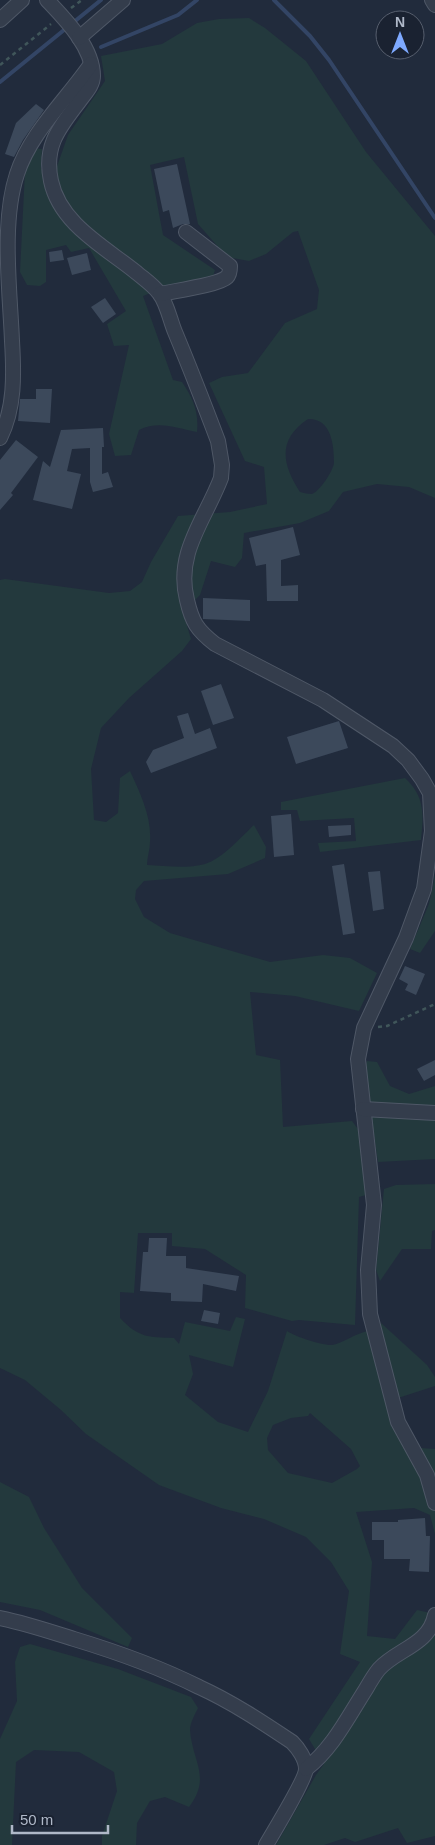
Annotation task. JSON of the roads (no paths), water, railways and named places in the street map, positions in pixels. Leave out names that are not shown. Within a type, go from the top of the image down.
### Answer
[{"type":"street","points":[[0,20],[22,0]]},
{"type":"street","points":[[47,0],[77,35],[92,64],[93,78],[90,88],[53,138],[49,158],[51,180],[56,197],[70,218],[89,237],[160,294],[218,441],[222,465],[221,478],[186,557],[183,578],[194,625],[215,644],[323,700],[393,746],[408,760],[432,795],[432,831],[424,889],[406,938],[364,1028],[358,1060],[374,1205],[368,1270],[370,1314],[398,1422],[427,1475],[435,1503]]},
{"type":"street","points":[[77,35],[122,0]]},
{"type":"street","points":[[432,0],[435,5]]},
{"type":"street","points":[[0,438],[9,412],[14,377],[8,241],[10,209],[16,175],[25,154],[38,133],[92,64]]},
{"type":"street","points":[[160,294],[216,282],[226,278],[230,273],[230,266],[186,232]]},
{"type":"street","points":[[363,1109],[435,1113]]},
{"type":"street","points":[[306,1769],[317,1760],[334,1740],[379,1669],[421,1640],[433,1626],[435,1615]]},
{"type":"street","points":[[0,1618],[101,1648],[160,1669],[242,1710],[292,1742],[298,1749],[306,1769],[303,1781],[266,1845]]},
{"type":"waterway","points":[[0,82],[101,0]]},
{"type":"waterway","points":[[101,47],[178,15],[197,0]]},
{"type":"waterway","points":[[274,0],[310,36],[329,60],[435,218]]}]
